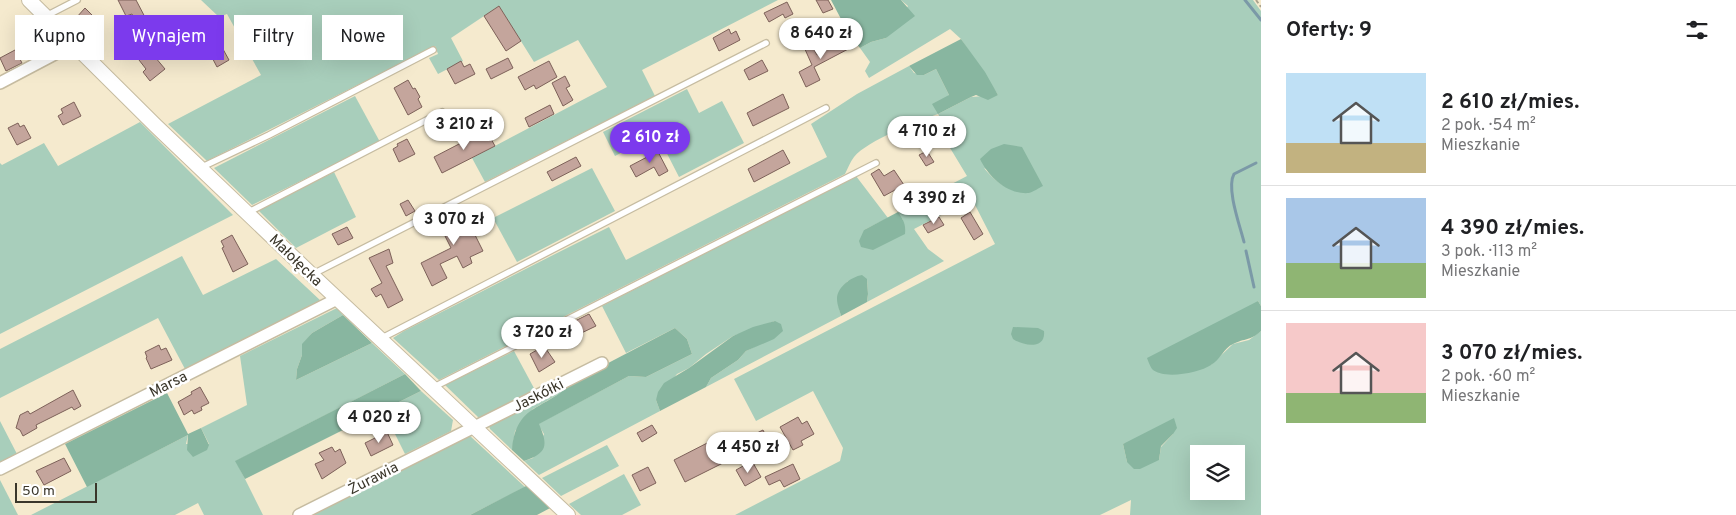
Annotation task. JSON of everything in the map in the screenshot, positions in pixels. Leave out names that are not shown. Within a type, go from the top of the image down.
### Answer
[{"type":"street","name":"Małołęcka","points":[[29,0],[45,15]]},
{"type":"street","points":[[0,83],[44,60]]},
{"type":"street","name":"Małołęcka","points":[[90,60],[337,299],[568,515]]},
{"type":"street","name":"Marsa","points":[[0,469],[337,299]]},
{"type":"street","name":"Jaskółki","points":[[474,428],[602,363]]},
{"type":"street","name":"Żurawia","points":[[299,515],[474,428]]},
{"type":"lane","points":[[48,15],[77,0]]},
{"type":"lane","points":[[312,275],[766,43]]},
{"type":"lane","points":[[200,168],[269,135],[433,50]]},
{"type":"lane","points":[[380,339],[826,108]]},
{"type":"lane","points":[[247,213],[442,112]]},
{"type":"lane","points":[[432,388],[876,163]]},
{"type":"path","points":[[1256,0],[1261,7]]},
{"type":"green space","points":[[201,0],[778,0],[642,70],[655,96],[485,182],[472,158],[607,87],[578,40],[534,62],[499,6],[451,38],[463,61],[438,74],[429,58],[438,54],[435,46],[207,161],[168,124],[261,75],[253,60],[312,60],[312,15],[234,15],[234,27],[227,14],[217,15]]},
{"type":"green space","points":[[831,0],[901,0],[915,16],[886,38],[871,42],[860,48],[850,36]]},
{"type":"green space","points":[[901,0],[1253,0],[1261,11],[1261,306],[1258,301],[1211,365],[1233,344],[1249,340],[1261,331],[1261,515],[1130,515],[1131,500],[1100,515],[735,515],[840,461],[843,448],[813,391],[756,421],[734,379],[995,244],[972,199],[914,229],[928,249],[944,261],[867,302],[867,279],[848,281],[838,297],[841,316],[706,387],[711,378],[738,360],[746,351],[756,346],[775,321],[733,336],[689,368],[677,374],[656,400],[660,411],[539,475],[524,461],[533,458],[544,434],[538,424],[629,376],[646,377],[692,354],[687,339],[675,328],[626,353],[602,306],[856,176],[888,218],[864,230],[903,220],[898,212],[967,176],[941,133],[933,129],[944,124],[938,114],[971,97],[998,95],[961,39],[950,29],[869,78],[865,71],[870,62],[860,48],[871,42],[886,38],[908,6]],"holes":[[[984,168],[1030,193],[1004,186]],[[1173,434],[1161,447],[1159,460],[1127,462],[1123,444]]]},
{"type":"green space","points":[[961,39],[985,72],[998,95],[988,100],[976,95],[938,114],[932,104],[949,95],[936,69],[924,75],[917,75],[909,66]]},
{"type":"green space","points":[[909,66],[914,73],[924,75],[936,69],[949,95],[938,114],[893,132],[870,144],[853,159],[845,174],[439,380],[393,338],[609,227],[626,260],[827,157],[811,124],[857,94]]},
{"type":"green space","points":[[687,89],[699,113],[722,101],[744,143],[679,177],[657,134],[615,156],[603,132]]},
{"type":"green space","points":[[355,96],[380,142],[252,205],[214,168]]},
{"type":"green space","points":[[140,122],[233,215],[0,334],[0,163],[2,165],[44,143],[58,166]]},
{"type":"green space","points":[[1004,144],[1022,147],[1043,186],[1029,193],[1021,193],[1006,188],[993,178],[980,159],[991,149]]},
{"type":"green space","points":[[592,168],[615,211],[517,262],[493,218]]},
{"type":"green space","points":[[334,172],[356,217],[296,248],[258,210]]},
{"type":"green space","points":[[898,212],[904,222],[905,234],[873,250],[861,247],[859,241],[864,230]]},
{"type":"green space","points":[[182,256],[203,295],[276,259],[321,301],[185,369],[158,318],[0,398],[0,349]]},
{"type":"green space","points":[[862,275],[867,279],[867,302],[841,316],[837,301],[839,290],[849,280]]},
{"type":"green space","points":[[1258,301],[1261,306],[1261,331],[1250,338],[1230,346],[1211,365],[1198,371],[1172,375],[1152,369],[1147,358]]},
{"type":"green space","points":[[337,308],[343,315],[312,333],[303,344],[296,380],[372,343],[405,374],[236,461],[263,515],[204,515],[198,503],[175,515],[31,515],[188,435],[186,444],[209,444],[201,428],[247,405],[240,356]]},
{"type":"green space","points":[[343,315],[372,343],[296,380],[297,369],[302,355],[302,344],[312,333]]},
{"type":"green space","points":[[775,321],[781,324],[783,331],[774,339],[746,351],[738,360],[711,378],[706,387],[660,411],[656,400],[658,392],[664,383],[689,368],[733,336],[753,327]]},
{"type":"green space","points":[[1013,327],[1038,328],[1044,331],[1044,337],[1038,344],[1028,345],[1013,339],[1011,334]]},
{"type":"green space","points":[[675,328],[687,339],[692,354],[646,377],[629,376],[539,424],[545,443],[538,455],[524,461],[512,450],[519,423],[534,409],[562,391],[572,382]]},
{"type":"green space","points":[[514,351],[535,390],[480,419],[445,385]]},
{"type":"green space","points":[[405,374],[421,391],[245,479],[235,461]]},
{"type":"green space","points":[[572,382],[564,391],[533,409],[515,431],[512,450],[490,429],[489,426]]},
{"type":"green space","points":[[421,391],[453,420],[451,431],[405,454],[383,410]]},
{"type":"green space","points":[[167,393],[188,434],[201,428],[209,445],[207,450],[193,457],[187,450],[188,435],[87,487],[65,444]]},
{"type":"green space","points":[[1174,418],[1177,428],[1161,446],[1159,460],[1140,469],[1134,469],[1127,462],[1123,444]]},
{"type":"green space","points":[[0,421],[17,454],[0,462]]},
{"type":"green space","points":[[469,435],[525,487],[470,515],[310,515]]},
{"type":"green space","points":[[607,445],[619,466],[561,496],[542,478]]},
{"type":"green space","points":[[624,474],[641,505],[622,515],[581,515],[569,504]]},
{"type":"green space","points":[[0,480],[18,515],[0,515]]},
{"type":"green space","points":[[528,485],[552,507],[537,515],[470,515]]},
{"type":"building","points":[[118,0],[136,0],[144,15],[132,14],[126,15]]},
{"type":"building","points":[[816,0],[828,0],[833,9],[823,13]]},
{"type":"building","points":[[787,2],[793,14],[785,18],[783,14],[769,22],[764,13]]},
{"type":"building","points":[[499,6],[521,41],[506,51],[484,16]]},
{"type":"building","points":[[85,8],[92,15],[79,15]]},
{"type":"building","points":[[729,29],[731,34],[736,31],[740,40],[719,51],[713,38]]},
{"type":"building","points":[[847,38],[852,47],[814,67],[820,80],[806,87],[799,72],[812,65],[804,47],[811,44],[817,55]]},
{"type":"building","points":[[15,50],[15,60],[20,60],[22,63],[6,71],[0,58]]},
{"type":"building","points":[[224,51],[229,60],[217,67],[213,60],[224,60]]},
{"type":"building","points":[[508,58],[513,68],[491,79],[486,69]]},
{"type":"building","points":[[139,60],[158,60],[165,69],[150,81],[143,72],[146,69]]},
{"type":"building","points":[[762,60],[768,71],[749,80],[744,70]]},
{"type":"building","points":[[461,61],[464,67],[470,64],[475,74],[455,84],[447,69]]},
{"type":"building","points":[[549,61],[557,77],[536,89],[534,85],[525,90],[518,77]]},
{"type":"building","points":[[565,76],[570,86],[566,88],[573,100],[563,106],[552,83]]},
{"type":"building","points":[[408,80],[420,97],[418,99],[422,107],[408,115],[394,88]]},
{"type":"building","points":[[783,94],[789,108],[753,126],[747,113]]},
{"type":"building","points":[[74,102],[81,116],[63,125],[58,116],[63,113],[61,109]]},
{"type":"building","points":[[550,105],[554,114],[529,127],[525,118]]},
{"type":"building","points":[[18,123],[20,127],[24,125],[31,138],[17,145],[8,128]]},
{"type":"building","points":[[486,130],[495,146],[442,173],[434,157]]},
{"type":"building","points":[[407,139],[415,154],[399,162],[393,149],[398,146],[397,144]]},
{"type":"building","points":[[656,148],[668,171],[659,176],[654,167],[636,177],[630,166],[649,156],[647,153]]},
{"type":"building","points":[[783,150],[790,163],[754,182],[748,169]]},
{"type":"building","points":[[927,151],[934,162],[926,166],[919,155]]},
{"type":"building","points":[[576,157],[581,166],[552,181],[547,172]]},
{"type":"building","points":[[879,169],[884,176],[894,170],[904,185],[884,196],[871,174]]},
{"type":"building","points":[[408,200],[415,211],[406,216],[400,204]]},
{"type":"building","points":[[469,210],[474,221],[469,223],[483,251],[470,257],[472,263],[463,268],[457,256],[440,264],[447,278],[432,286],[421,263],[451,248],[444,234],[439,229],[441,223]]},
{"type":"building","points":[[970,212],[983,234],[974,240],[961,218]]},
{"type":"building","points":[[939,217],[944,225],[928,233],[923,225]]},
{"type":"building","points":[[347,227],[353,238],[338,245],[332,234]]},
{"type":"building","points":[[232,235],[248,264],[233,272],[222,248],[224,247],[221,241]]},
{"type":"building","points":[[389,249],[393,263],[386,266],[403,300],[388,308],[381,294],[376,297],[371,289],[382,283],[369,258]]},
{"type":"building","points":[[589,314],[596,326],[571,338],[565,326]]},
{"type":"building","points":[[159,345],[161,350],[166,348],[172,360],[151,369],[145,352]]},
{"type":"building","points":[[544,346],[555,362],[539,372],[530,354]]},
{"type":"building","points":[[200,387],[209,403],[201,407],[202,410],[194,414],[192,410],[184,415],[178,402]]},
{"type":"building","points":[[73,390],[81,406],[74,410],[72,407],[36,425],[37,428],[23,436],[20,430],[16,428],[20,415],[28,411],[30,414]]},
{"type":"building","points":[[798,417],[802,424],[807,421],[814,434],[801,441],[803,445],[793,450],[780,427]]},
{"type":"building","points":[[652,425],[657,433],[642,442],[637,433]]},
{"type":"building","points":[[763,430],[770,444],[753,453],[745,439]]},
{"type":"building","points":[[387,432],[393,445],[371,456],[365,443]]},
{"type":"building","points":[[717,438],[729,460],[685,482],[674,460]]},
{"type":"building","points":[[332,447],[335,452],[340,449],[346,463],[322,479],[315,464],[324,460],[319,453]]},
{"type":"building","points":[[64,458],[71,471],[44,485],[36,471]]},
{"type":"building","points":[[752,461],[761,477],[745,486],[736,470]]},
{"type":"building","points":[[793,464],[800,479],[784,487],[780,480],[769,485],[765,477]]},
{"type":"building","points":[[648,467],[656,483],[640,491],[632,475]]},
{"type":"waterway","points":[[1245,0],[1261,20]]},
{"type":"waterway","points":[[1244,242],[1234,207],[1232,180],[1234,174],[1256,163]]},
{"type":"waterway","points":[[1246,251],[1254,287]]}]
